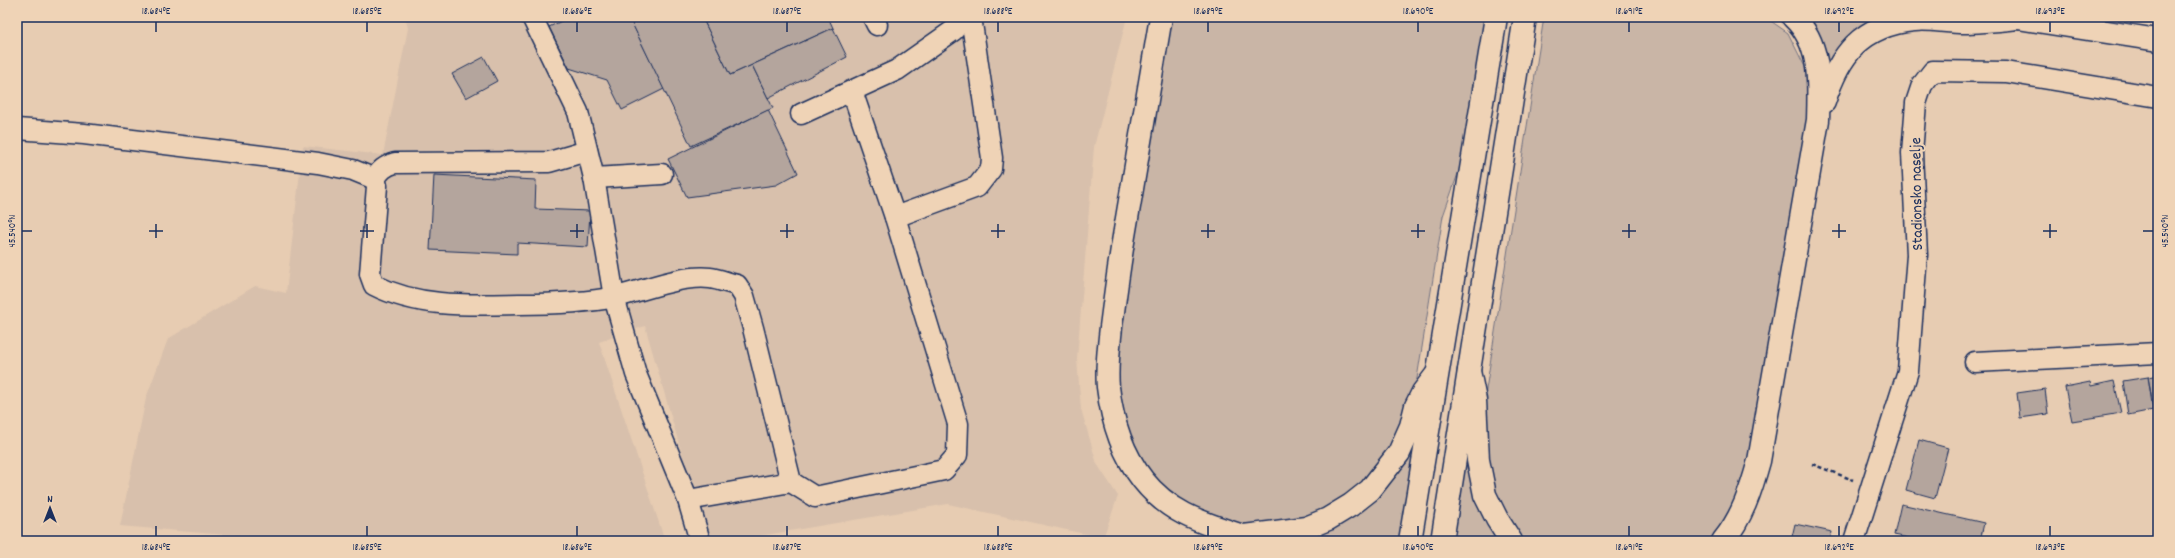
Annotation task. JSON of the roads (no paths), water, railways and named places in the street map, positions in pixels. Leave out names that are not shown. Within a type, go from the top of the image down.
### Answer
[{"type":"main road","points":[[1161,17],[1117,281],[1108,360],[1108,386],[1111,410],[1118,435],[1129,459],[1144,481],[1161,498],[1182,513],[1203,524],[1250,539],[1306,528],[1334,516],[1370,490],[1399,453],[1411,426],[1416,406],[1423,392],[1436,375]]},
{"type":"main road","points":[[1410,541],[1436,375],[1496,17]]},
{"type":"main road","points":[[1442,541],[1525,17]]},
{"type":"main road","points":[[1793,17],[1810,40],[1816,56],[1819,79],[1818,120]]},
{"type":"main road","points":[[1723,541],[1733,529],[1745,503],[1759,461],[1818,120],[1831,79],[1842,58],[1856,42],[1873,30],[1895,23],[1915,20],[1988,22],[2015,17],[2158,40]]},
{"type":"main road","points":[[1469,371],[1475,400],[1478,460],[1485,495],[1496,519],[1511,541]]},
{"type":"street","points":[[532,17],[578,112],[594,178],[614,297],[636,374],[688,500],[700,541]]},
{"type":"street","points":[[801,114],[897,70],[954,30],[962,17]]},
{"type":"street","points":[[895,217],[977,187],[991,169],[992,158],[971,17]]},
{"type":"street","name":"Stadionsko naselje","points":[[1854,541],[1908,371],[1917,255],[1912,153],[1916,103],[1922,85],[1933,71],[2006,72],[2158,97]]},
{"type":"street","points":[[688,500],[791,482],[815,497],[944,470],[957,455],[958,424],[895,217],[852,91]]},
{"type":"street","points":[[17,129],[84,134],[303,161],[353,170],[374,179],[377,186],[370,274],[374,285],[389,292],[411,299],[458,306],[553,304],[614,297],[692,278],[712,278],[736,285],[744,296],[753,328],[791,482]]},
{"type":"street","points":[[374,179],[379,171],[395,163],[549,162],[587,150]]},
{"type":"street","points":[[594,178],[662,174]]},
{"type":"street","points":[[1975,362],[2158,353]]}]
